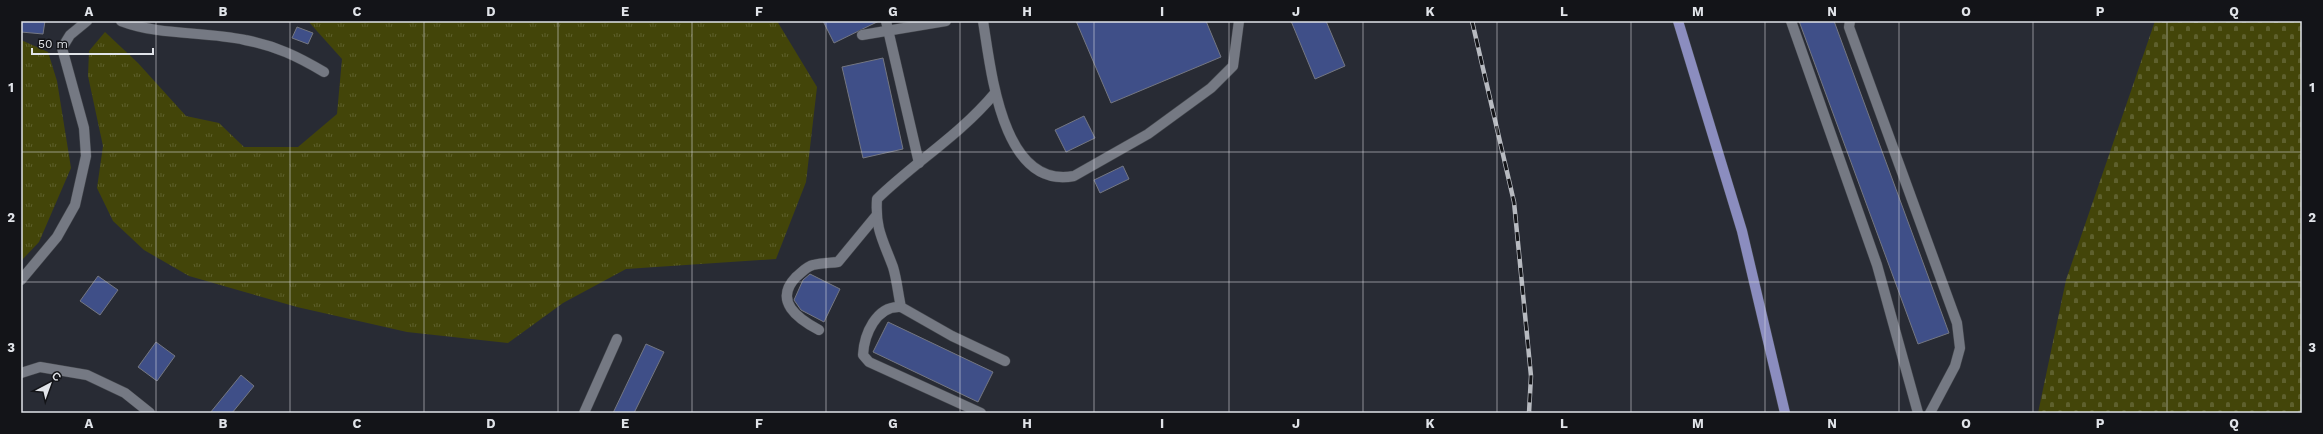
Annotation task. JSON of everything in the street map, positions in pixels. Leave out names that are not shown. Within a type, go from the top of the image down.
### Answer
[{"type":"main road","points":[[1678,21],[1742,232],[1785,413]]},
{"type":"lane","points":[[21,280],[57,237],[75,205],[86,156],[84,128],[62,48],[70,35],[87,21]]},
{"type":"lane","points":[[121,21],[138,28],[245,40],[293,54],[324,72]]},
{"type":"lane","points":[[862,35],[888,25],[946,21]]},
{"type":"lane","points":[[983,21],[995,93],[1016,149],[1034,168],[1063,178],[1074,176],[1148,134],[1211,88],[1233,66],[1239,21]]},
{"type":"lane","points":[[1791,21],[1877,265],[1918,413]]},
{"type":"lane","points":[[1850,21],[1849,27],[1957,323],[1960,348],[1944,389],[1930,413]]},
{"type":"lane","points":[[888,25],[919,162]]},
{"type":"lane","points":[[901,307],[893,269],[878,233],[876,216],[877,198],[899,177],[975,117],[995,93]]},
{"type":"lane","points":[[819,330],[802,321],[789,308],[787,294],[791,283],[812,265],[838,262],[876,216]]},
{"type":"lane","points":[[981,413],[868,362],[863,355],[864,339],[874,319],[885,311],[896,306],[901,307],[952,336],[1005,361]]},
{"type":"lane","points":[[584,413],[617,339]]},
{"type":"lane","points":[[21,374],[40,368],[87,375],[125,392],[150,413]]},
{"type":"green space","points":[[308,21],[777,21],[817,87],[806,182],[776,259],[626,269],[563,303],[508,343],[407,332],[297,307],[189,276],[144,250],[113,221],[97,188],[103,146],[88,76],[89,51],[105,32],[138,63],[186,116],[219,123],[244,147],[298,147],[337,114],[342,59]]},
{"type":"green space","points":[[2155,21],[2302,21],[2302,413],[2038,413],[2066,280]]},
{"type":"green space","points":[[21,40],[48,52],[57,81],[71,168],[39,242],[21,261]]},
{"type":"building","points":[[21,21],[45,21],[43,34],[21,32]]},
{"type":"building","points":[[823,21],[879,21],[834,43]]},
{"type":"building","points":[[1076,21],[1206,21],[1221,57],[1111,103]]},
{"type":"building","points":[[1291,21],[1326,21],[1345,66],[1315,79]]},
{"type":"building","points":[[1799,21],[1834,21],[1949,333],[1918,344]]},
{"type":"building","points":[[297,27],[313,33],[308,44],[292,38]]},
{"type":"building","points":[[883,58],[903,149],[863,158],[842,67]]},
{"type":"building","points":[[1084,116],[1095,138],[1066,152],[1055,130]]},
{"type":"building","points":[[1123,166],[1129,179],[1100,193],[1094,180]]},
{"type":"building","points":[[810,274],[840,289],[824,322],[801,310],[794,300],[803,280]]},
{"type":"building","points":[[98,276],[118,290],[100,315],[80,301]]},
{"type":"building","points":[[888,322],[993,372],[978,402],[873,352]]},
{"type":"building","points":[[156,342],[175,356],[157,381],[138,367]]},
{"type":"building","points":[[646,344],[664,352],[634,413],[613,413]]},
{"type":"building","points":[[241,375],[254,386],[232,413],[210,413]]},
{"type":"railway","points":[[1472,21],[1514,202],[1531,376],[1529,413]]}]
